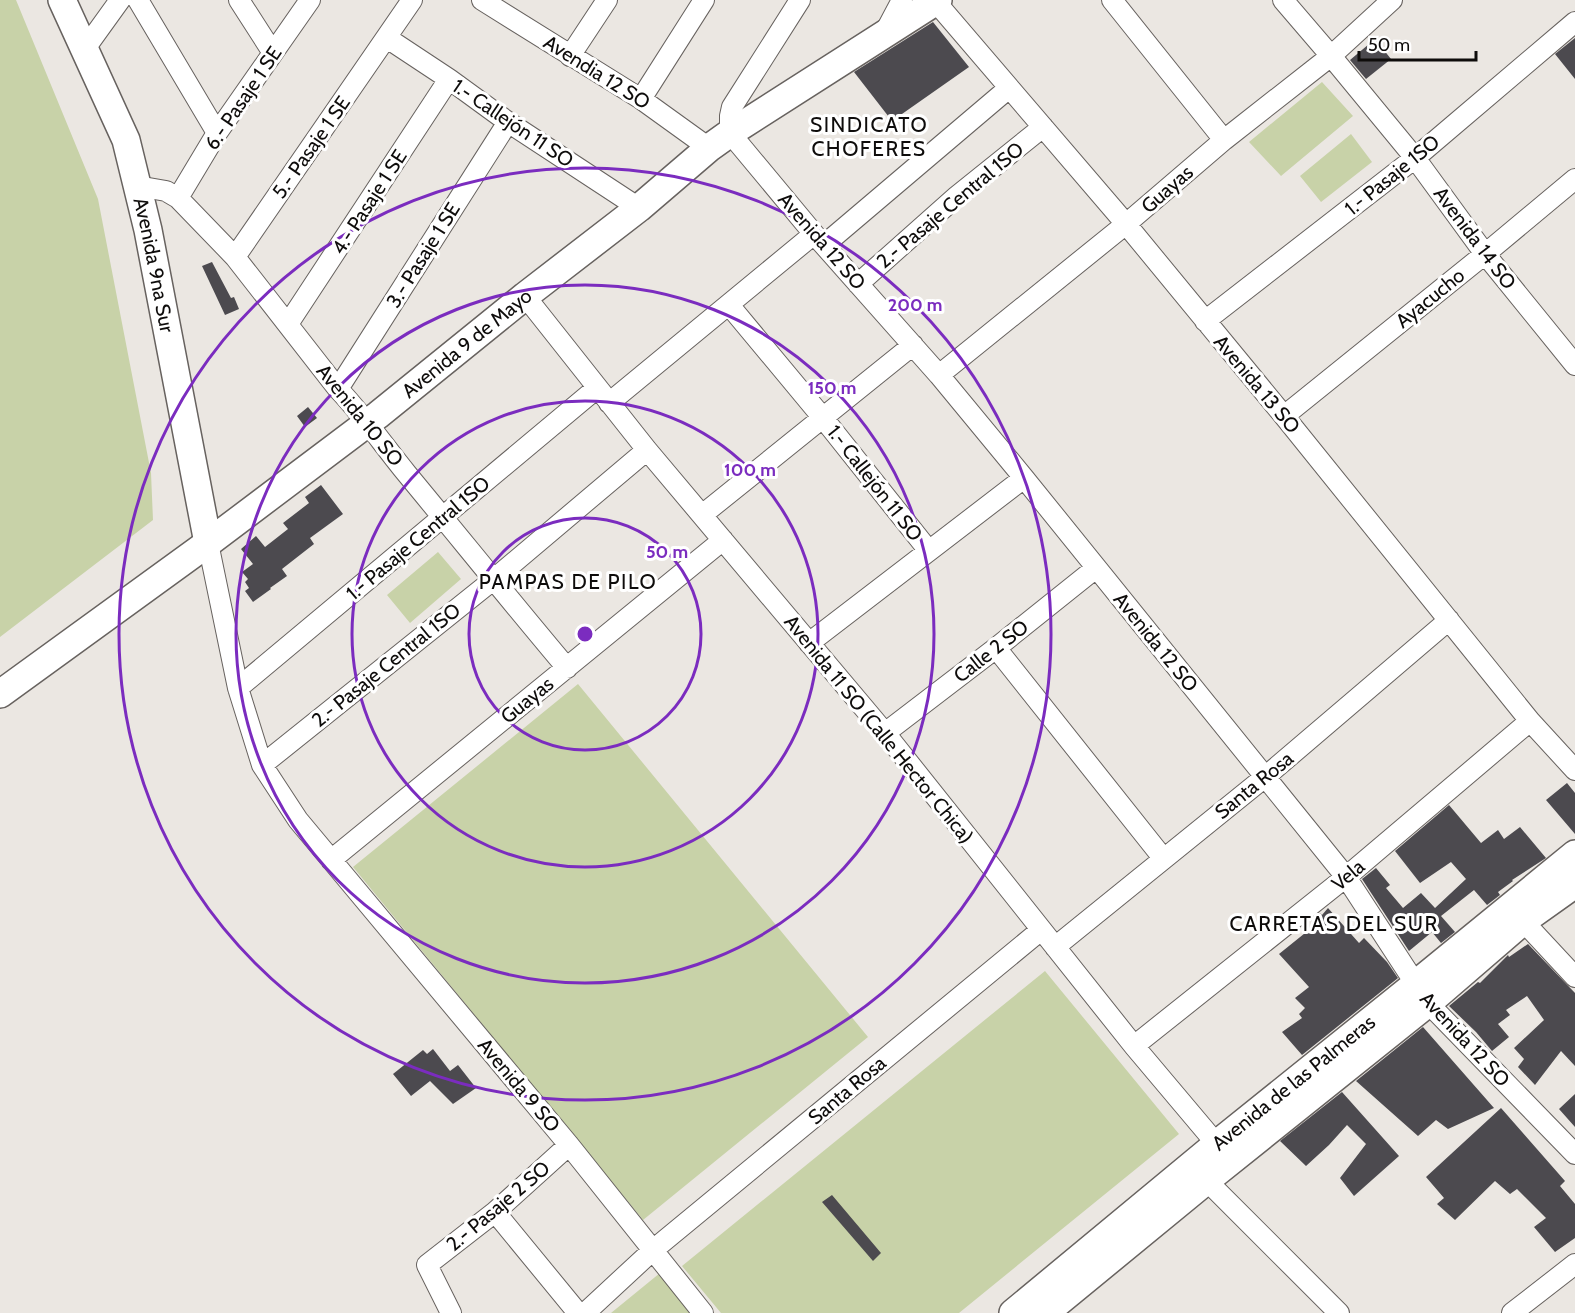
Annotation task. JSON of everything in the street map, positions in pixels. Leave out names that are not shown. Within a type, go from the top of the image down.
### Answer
[{"type":"street","name":"Avenida 9na Sur","points":[[62,0],[126,140],[148,231],[208,543]]},
{"type":"street","points":[[84,50],[120,0]]},
{"type":"street","points":[[138,0],[217,133]]},
{"type":"street","points":[[239,0],[273,53]]},
{"type":"street","name":"6.- Pasaje 1 SE","points":[[178,198],[217,133],[310,0]]},
{"type":"street","name":"5.- Pasaje 1 SE","points":[[235,257],[412,0]]},
{"type":"street","name":"Avendia 12 SO","points":[[482,0],[641,99],[719,140]]},
{"type":"street","points":[[570,56],[607,0]]},
{"type":"street","points":[[641,99],[704,0]]},
{"type":"street","points":[[719,140],[732,107],[800,0]]},
{"type":"street","points":[[884,34],[902,0]]},
{"type":"street","points":[[1112,0],[1224,140]]},
{"type":"street","name":"Avenida 14 SO","points":[[1283,0],[1415,158],[1485,254],[1575,365]]},
{"type":"street","name":"Guayas","points":[[939,375],[1126,224],[1224,140],[1331,56],[1392,0]]},
{"type":"street","name":"Avenida 9 de Mayo","points":[[0,694],[368,423],[525,296],[639,208],[719,140],[936,1]]},
{"type":"street","name":"Avenida 13 SO","points":[[936,1],[1126,224],[1530,721],[1575,770]]},
{"type":"street","name":"1.- Pasaje 1SO","points":[[1205,321],[1415,158],[1575,22]]},
{"type":"street","name":"1.- Callejón 11 SO","points":[[387,38],[508,122],[639,208]]},
{"type":"street","name":"4.- Pasaje 1 SE","points":[[288,324],[449,79]]},
{"type":"street","name":"1.- Pasaje Central 1SO","points":[[238,688],[443,517],[603,395],[819,240],[1010,88]]},
{"type":"street","name":"3.- Pasaje 1 SE","points":[[338,389],[508,122]]},
{"type":"street","name":"2.- Pasaje Central 1SO","points":[[858,284],[957,196],[1043,127]]},
{"type":"street","name":"Avenida 12 SO","points":[[719,140],[819,240],[939,375],[1346,877],[1422,994],[1575,1154]]},
{"type":"street","name":"Ayacucho","points":[[1284,416],[1575,179]]},
{"type":"street","name":"Avenida 10 SO","points":[[137,186],[166,191],[178,198],[235,257],[338,389],[567,668]]},
{"type":"street","name":"Avenida 11 SO (Calle Hector Chica)","points":[[525,296],[647,450],[885,733],[1134,1046],[1224,1153]]},
{"type":"street","name":"1.- Callejón 11 SO","points":[[729,305],[929,551]]},
{"type":"street","points":[[702,515],[913,345]]},
{"type":"street","name":"2.- Pasaje Central 1SO","points":[[262,765],[493,580],[647,450]]},
{"type":"street","points":[[809,643],[1024,478]]},
{"type":"street","name":"Guayas","points":[[331,860],[723,540]]},
{"type":"street","name":"Avenida 9 SO","points":[[208,543],[238,688],[262,765],[298,820],[569,1145],[703,1313]]},
{"type":"street","name":"Calle 2 SO","points":[[885,733],[1096,568]]},
{"type":"street","name":"Santa Rosa","points":[[1055,947],[1264,777],[1449,620]]},
{"type":"street","points":[[996,648],[1163,858]]},
{"type":"street","name":"Vela","points":[[1134,1046],[1346,877],[1530,721]]},
{"type":"street","name":"Avenida de las Palmeras","points":[[1422,994],[1575,854]]},
{"type":"street","name":"Avenida de las Palmeras","points":[[1013,1313],[1045,1307],[1199,1173],[1422,994],[1575,884]]},
{"type":"street","points":[[1524,921],[1575,977]]},
{"type":"street","name":"Santa Rosa","points":[[585,1313],[653,1250],[1041,930]]},
{"type":"street","name":"2.- Pasaje 2 SO","points":[[451,1313],[427,1265],[495,1212],[569,1145]]},
{"type":"street","points":[[1199,1173],[1339,1313]]},
{"type":"street","points":[[495,1212],[578,1313]]},
{"type":"street","points":[[1512,1313],[1575,1264]]},
{"type":"green space","points":[[0,0],[16,0],[98,199],[151,473],[153,520],[0,637]]},
{"type":"green space","points":[[1322,82],[1353,116],[1281,176],[1249,142]]},
{"type":"green space","points":[[1351,134],[1372,162],[1321,202],[1300,176]]},
{"type":"green space","points":[[438,552],[461,579],[410,623],[387,595]]},
{"type":"green space","points":[[578,684],[868,1037],[643,1220],[353,867]]},
{"type":"green space","points":[[1045,971],[1179,1134],[959,1313],[721,1313],[682,1266]]},
{"type":"green space","points":[[660,1273],[690,1313],[611,1313]]},
{"type":"building","points":[[933,22],[969,67],[892,121],[854,72]]},
{"type":"building","points":[[1575,38],[1575,79],[1555,54]]},
{"type":"building","points":[[1375,39],[1391,59],[1366,79],[1350,60]]},
{"type":"building","points":[[212,262],[239,309],[225,315],[202,266]]},
{"type":"building","points":[[308,407],[317,418],[305,427],[297,416]]},
{"type":"building","points":[[321,485],[343,514],[310,538],[314,544],[282,569],[287,576],[253,602],[245,591],[249,588],[245,582],[248,579],[242,572],[253,564],[241,549],[256,536],[265,547],[288,529],[283,523],[309,503],[305,497]]},
{"type":"building","points":[[1567,783],[1575,793],[1575,834],[1546,800]]},
{"type":"building","points":[[1449,805],[1481,843],[1498,830],[1504,839],[1520,827],[1546,858],[1512,880],[1498,892],[1500,895],[1487,905],[1474,890],[1441,916],[1455,932],[1441,943],[1432,932],[1409,951],[1362,879],[1376,868],[1390,885],[1386,888],[1403,908],[1421,893],[1435,908],[1466,879],[1451,862],[1420,883],[1395,851]]},
{"type":"building","points":[[1328,908],[1359,943],[1364,938],[1387,962],[1398,978],[1302,1055],[1282,1032],[1302,1018],[1299,1014],[1305,1008],[1295,998],[1309,987],[1279,954],[1315,925],[1311,920],[1320,913],[1322,915]]},
{"type":"building","points":[[1528,944],[1575,993],[1575,1066],[1561,1051],[1535,1085],[1518,1067],[1524,1059],[1514,1048],[1544,1020],[1527,996],[1506,1010],[1510,1015],[1498,1024],[1509,1037],[1492,1051],[1449,1006],[1478,982],[1480,983],[1508,955],[1509,957]]},
{"type":"building","points":[[1423,1027],[1494,1108],[1448,1129],[1436,1120],[1418,1136],[1356,1081]]},
{"type":"building","points":[[433,1049],[450,1071],[458,1065],[476,1088],[453,1104],[430,1081],[411,1096],[393,1074],[423,1050],[427,1054]]},
{"type":"building","points":[[1342,1092],[1399,1156],[1354,1196],[1340,1178],[1366,1144],[1347,1125],[1306,1166],[1280,1141]]},
{"type":"building","points":[[1575,1094],[1575,1127],[1559,1109]]},
{"type":"building","points":[[1501,1108],[1565,1181],[1560,1186],[1575,1204],[1575,1238],[1555,1252],[1534,1227],[1546,1218],[1517,1189],[1510,1194],[1495,1181],[1455,1220],[1437,1204],[1444,1198],[1426,1177]]},
{"type":"building","points":[[832,1195],[881,1253],[873,1261],[822,1202]]},
{"type":"district","name":"SINDICATO CHOFERES","points":[[869,137]]},
{"type":"district","name":"PAMPAS DE PILO","points":[[568,582]]},
{"type":"district","name":"CARRETAS DEL SUR","points":[[1334,924]]}]
